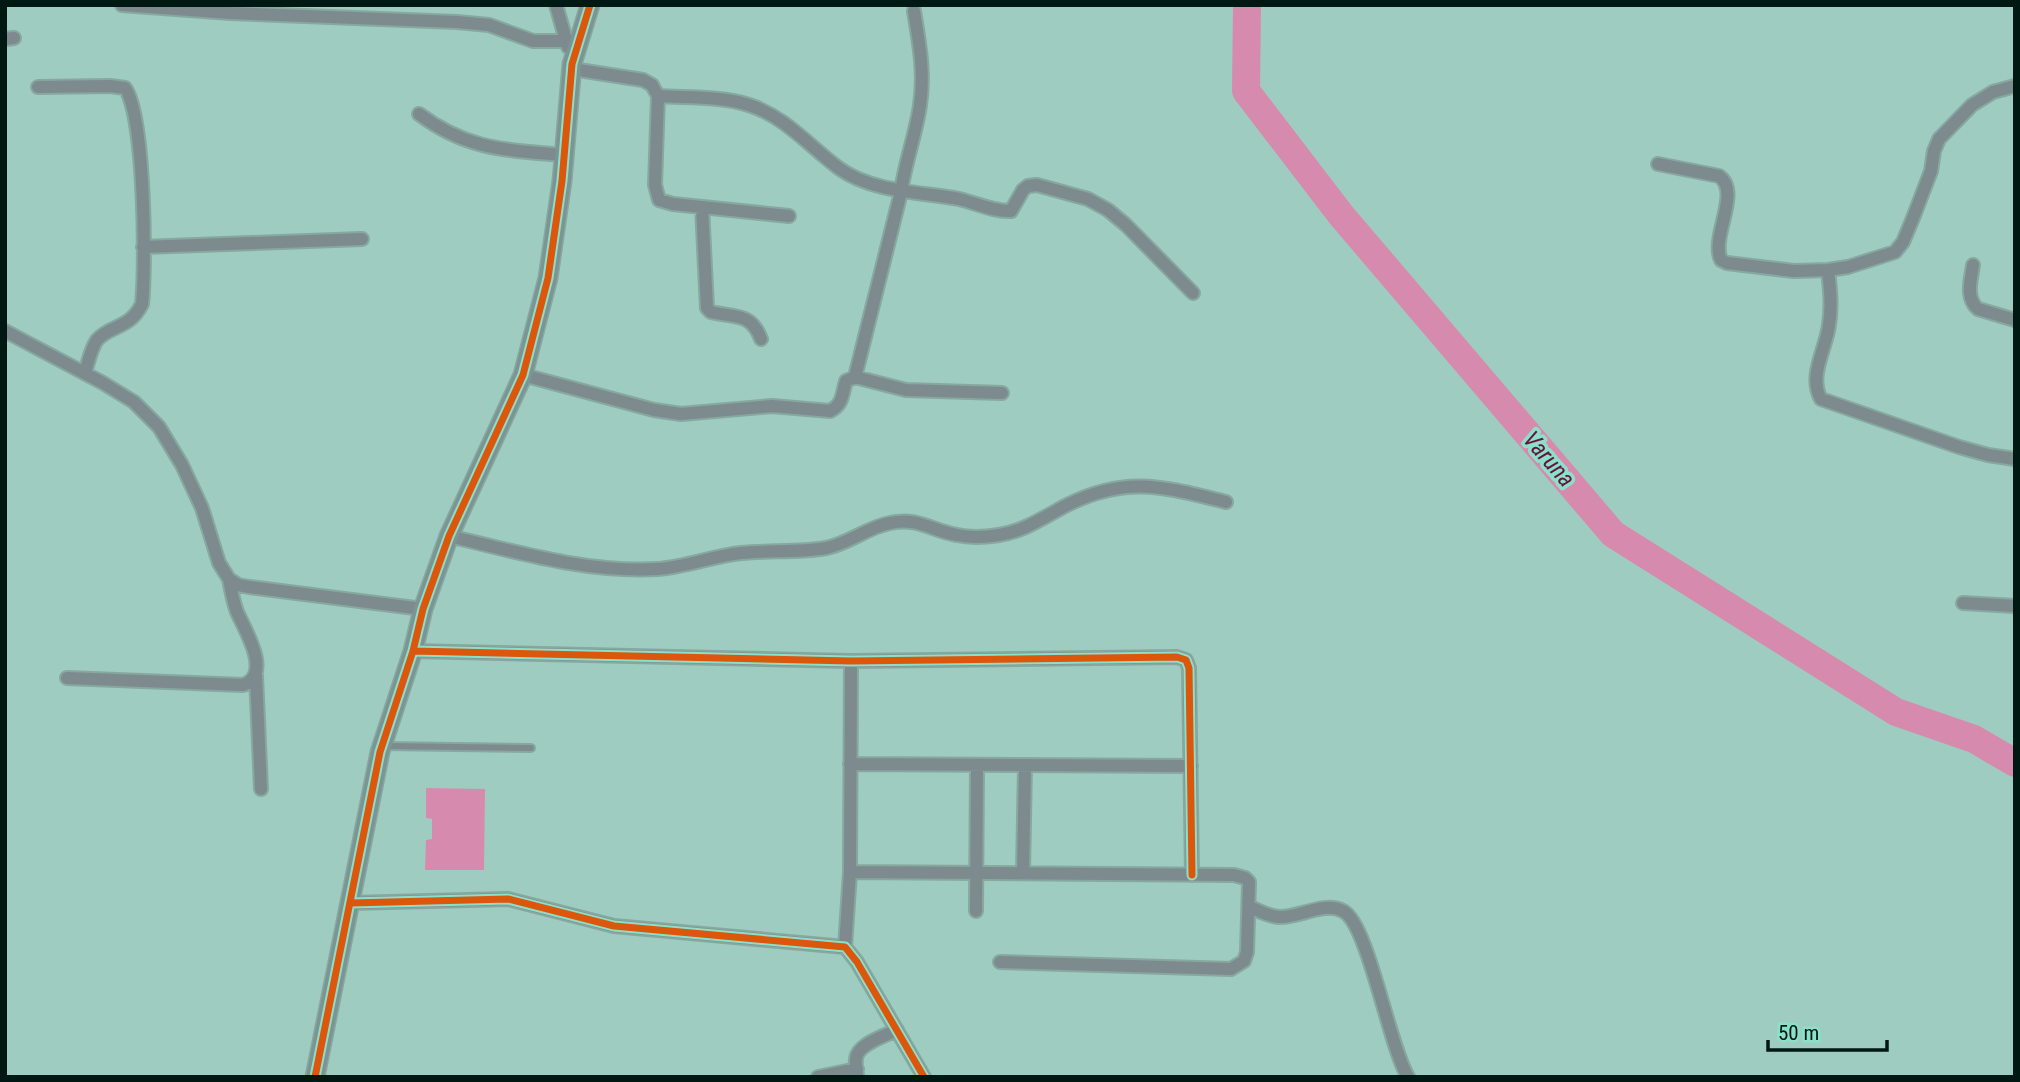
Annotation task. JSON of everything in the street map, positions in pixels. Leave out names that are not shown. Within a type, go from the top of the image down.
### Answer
[{"type":"street","points":[[122,5],[243,14],[479,24],[500,28],[533,41],[566,41]]},
{"type":"street","points":[[555,5],[572,67]]},
{"type":"street","points":[[315,1077],[382,746],[413,651],[423,608],[449,536],[523,375],[548,278],[572,67],[590,5]]},
{"type":"street","points":[[855,377],[901,191],[922,85],[914,11]]},
{"type":"street","points":[[572,67],[643,80],[652,85],[658,96],[656,194],[659,200],[789,216]]},
{"type":"street","points":[[1658,164],[1723,179],[1728,192],[1717,249],[1721,260],[1794,271],[1848,267],[1895,252],[1903,242],[1913,218],[1931,171],[1939,139],[1972,105],[1993,92],[2015,86]]},
{"type":"street","points":[[38,87],[125,88],[129,94],[140,151],[142,304],[137,315],[128,323],[97,340],[85,373]]},
{"type":"street","points":[[658,96],[748,104],[790,127],[843,171],[879,186],[959,199],[1003,211],[1011,211],[1028,186],[1037,185],[1088,199],[1108,210],[1126,225],[1193,293]]},
{"type":"street","points":[[419,114],[450,135],[485,147],[564,155]]},
{"type":"street","points":[[702,207],[706,308],[711,312],[747,319],[757,326],[761,340]]},
{"type":"street","points":[[143,247],[362,239]]},
{"type":"street","points":[[1973,265],[1970,294],[1973,305],[2015,320]]},
{"type":"street","points":[[1828,270],[1831,303],[1829,326],[1816,379],[1816,391],[1821,399],[1959,447],[1988,455],[2015,458]]},
{"type":"street","points":[[5,331],[134,402],[159,427],[182,465],[202,508],[219,563],[229,579],[233,598],[253,647],[261,789]]},
{"type":"street","points":[[523,375],[654,410],[681,414],[772,406],[830,411],[837,408],[841,401],[846,381],[855,377],[906,390],[1002,393]]},
{"type":"street","points":[[449,536],[552,559],[617,569],[660,569],[720,555],[807,551],[830,547],[889,523],[919,522],[957,536],[999,535],[1023,529],[1082,498],[1107,489],[1134,485],[1161,486],[1226,502]]},
{"type":"street","points":[[229,579],[238,585],[249,587],[423,608]]},
{"type":"street","points":[[1963,603],[2015,606]]},
{"type":"street","points":[[413,651],[850,662],[1177,657],[1186,660],[1189,668],[1192,875]]},
{"type":"street","points":[[850,662],[850,872],[845,947],[857,962],[924,1077]]},
{"type":"street","points":[[67,678],[243,685],[252,682],[256,676]]},
{"type":"street","points":[[850,764],[1191,765]]},
{"type":"street","points":[[976,912],[977,765]]},
{"type":"street","points":[[1023,873],[1025,765]]},
{"type":"street","points":[[850,872],[1234,874],[1248,882],[1247,952],[1244,961],[1231,969],[1000,962]]},
{"type":"street","points":[[350,903],[508,899],[614,926],[845,947]]},
{"type":"street","points":[[1249,906],[1281,918],[1319,909],[1339,909],[1347,913],[1355,924],[1372,969],[1398,1057],[1408,1077]]},
{"type":"street","points":[[818,1077],[857,1073],[858,1052],[897,1030]]},
{"type":"lane","points":[[382,746],[531,748]]},
{"type":"shaded area","points":[[426,788],[485,789],[484,870],[425,870],[426,840],[432,839],[432,819],[426,818]]},
{"type":"waterway","name":"Varuna","points":[[1247,5],[1246,91],[1341,215],[1613,534],[1896,712],[1974,739],[2015,763]]},
{"type":"cycle path","points":[[315,1077],[380,752],[413,651],[423,609],[449,536],[523,375],[548,278],[562,181],[572,64],[590,5]]},
{"type":"cycle path","points":[[413,651],[851,661],[1177,657],[1186,660],[1189,668],[1192,875]]},
{"type":"cycle path","points":[[350,903],[508,899],[614,926],[845,947],[857,962],[924,1077]]}]
